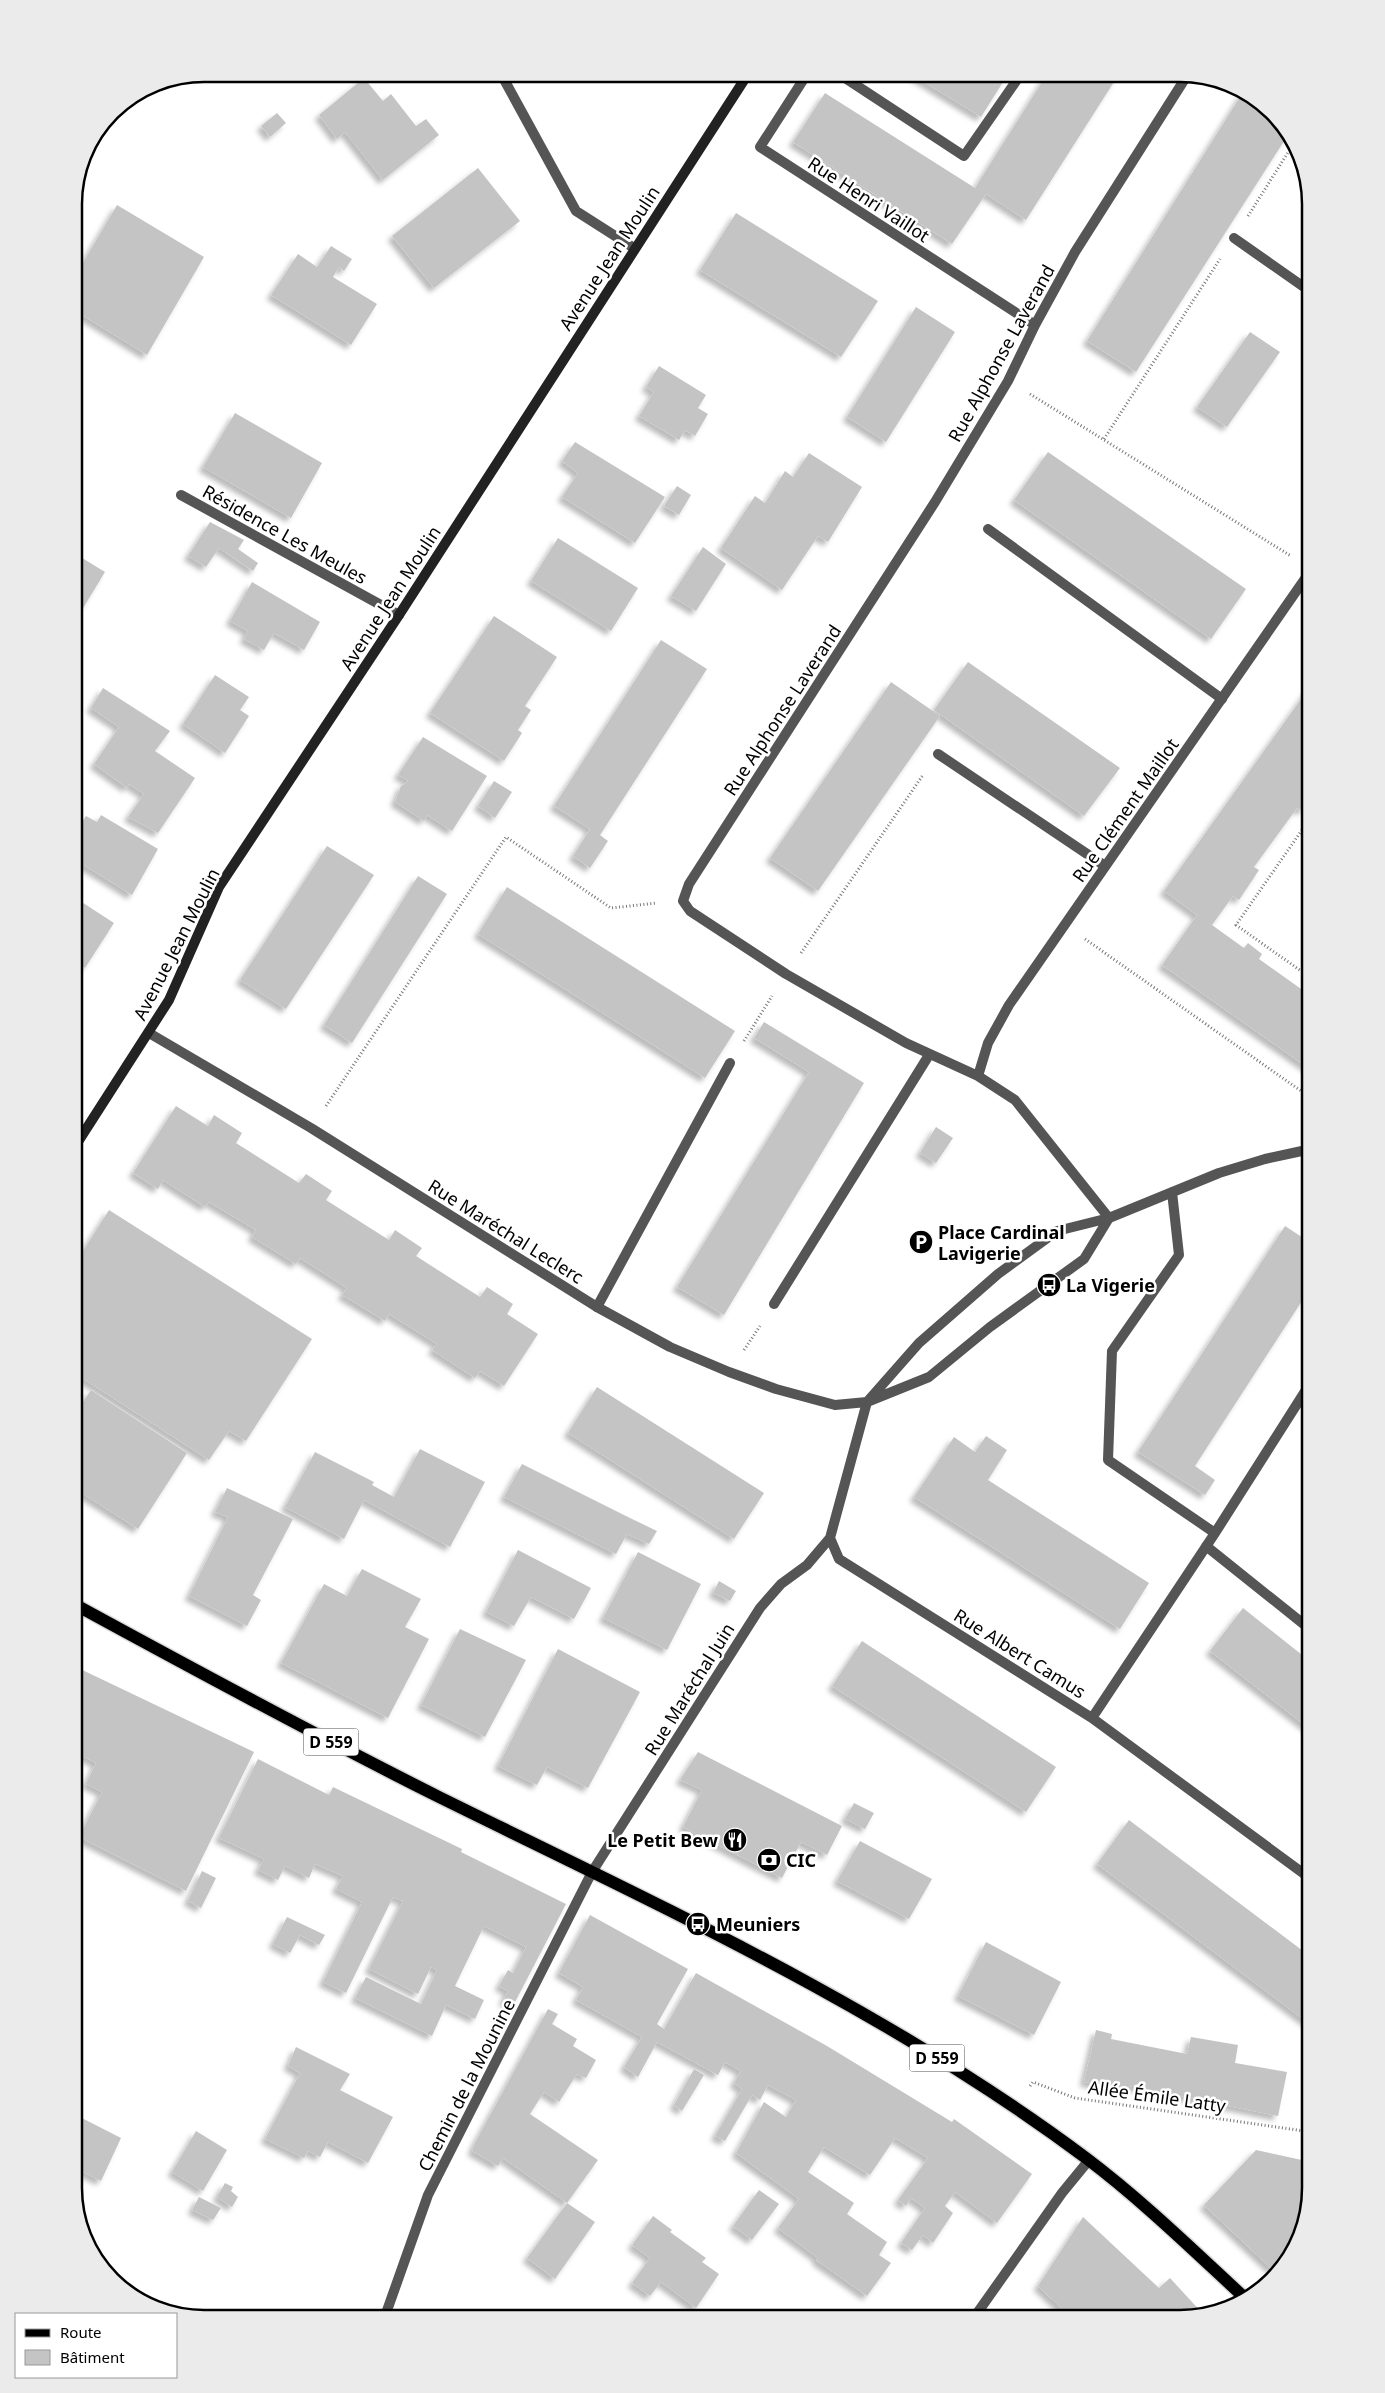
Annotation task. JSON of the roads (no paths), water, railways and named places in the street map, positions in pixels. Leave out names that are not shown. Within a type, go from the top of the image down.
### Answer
[{"type":"main road","name":"D 559","points":[[83,1609],[276,1715],[698,1924],[808,1982],[904,2037],[1014,2107],[1089,2160],[1180,2237],[1241,2294]]},
{"type":"street","points":[[506,83],[576,211],[634,248]]},
{"type":"street","name":"Avenue Jean Moulin","points":[[83,1134],[149,1033],[168,1000],[219,888],[399,615],[742,83]]},
{"type":"street","name":"Rue Henri Vaillot","points":[[801,83],[760,147],[1035,325]]},
{"type":"street","points":[[853,83],[964,156],[1014,83]]},
{"type":"street","name":"Rue Alphonse Laverand","points":[[929,1055],[786,974],[690,911],[683,900],[694,876],[935,502],[1008,381],[1035,325],[1075,252],[1182,83]]},
{"type":"street","points":[[1234,238],[1302,286]]},
{"type":"street","name":"Résidence Les Meules","points":[[182,495],[399,615]]},
{"type":"street","points":[[988,529],[1222,699]]},
{"type":"street","name":"Rue Clément Maillot","points":[[978,1076],[988,1043],[1010,1005],[1302,583]]},
{"type":"street","points":[[938,754],[1105,866]]},
{"type":"street","name":"Rue Maréchal Leclerc","points":[[149,1033],[311,1128],[597,1307],[670,1346],[729,1372],[776,1389],[835,1405],[867,1402],[930,1377],[990,1327],[1084,1259],[1109,1218]]},
{"type":"street","points":[[774,1304],[929,1055],[978,1076],[1015,1100],[1109,1218]]},
{"type":"street","points":[[597,1307],[730,1063]]},
{"type":"street","points":[[830,1538],[867,1402],[920,1343],[998,1274],[1057,1232],[1109,1218],[1172,1192],[1266,1159],[1302,1151]]},
{"type":"street","points":[[1172,1192],[1179,1255],[1112,1351],[1108,1460],[1215,1533]]},
{"type":"street","points":[[1092,1718],[1215,1533],[1302,1396]]},
{"type":"street","name":"Rue Albert Camus","points":[[830,1538],[839,1559],[1092,1718],[1302,1872]]},
{"type":"street","name":"Rue Maréchal Juin","points":[[592,1872],[760,1608],[781,1584],[807,1565],[830,1538]]},
{"type":"street","points":[[1206,1546],[1302,1623]]},
{"type":"street","name":"Chemin de la Mounine","points":[[387,2310],[428,2195],[592,1872]]},
{"type":"street","points":[[979,2310],[1062,2193],[1089,2160]]},
{"type":"place","name":"Place Cardinal Lavigerie","points":[[921,1242]]},
{"type":"place","name":"La Vigerie","points":[[1049,1285]]},
{"type":"place","name":"Le Petit Bew","points":[[735,1840]]},
{"type":"place","name":"CIC","points":[[769,1860]]},
{"type":"place","name":"Meuniers","points":[[698,1924]]}]
